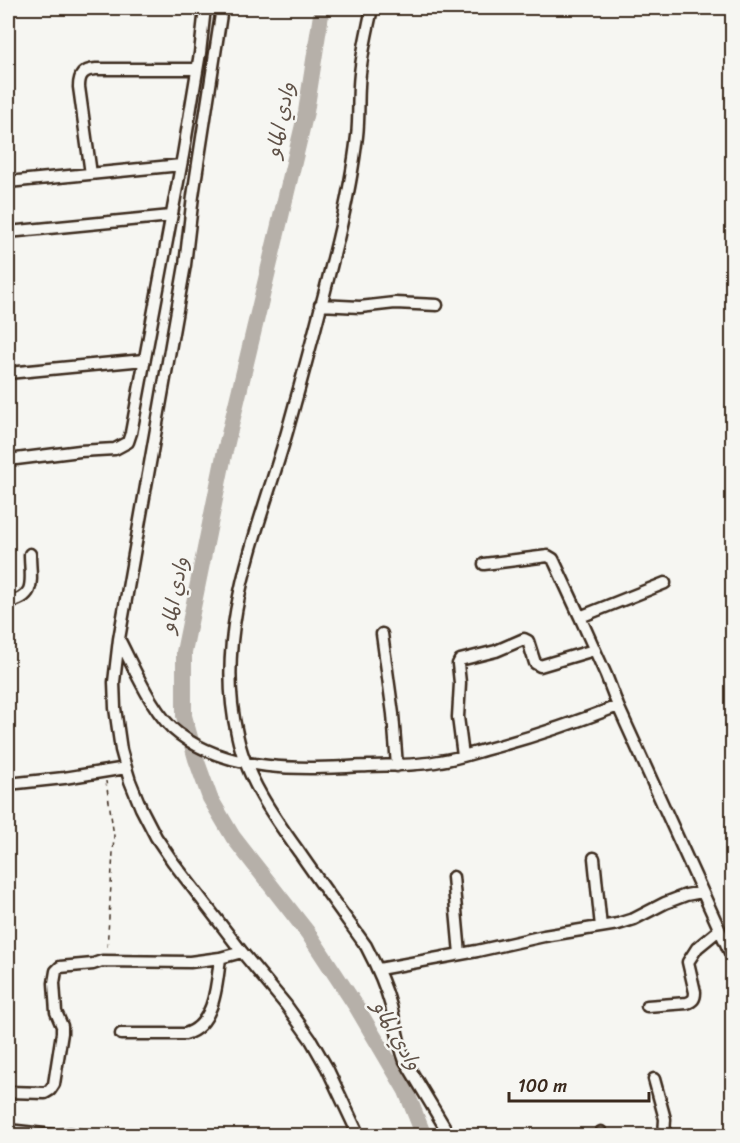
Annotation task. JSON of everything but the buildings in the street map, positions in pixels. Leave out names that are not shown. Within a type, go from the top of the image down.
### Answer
[{"type":"street","points":[[8,460],[115,449],[128,442],[181,165],[205,8]]},
{"type":"street","points":[[222,8],[193,196],[185,265],[119,639],[115,673],[115,708],[126,768],[135,794],[156,837],[196,894],[286,1005],[311,1040],[359,1136]]},
{"type":"street","points":[[372,8],[359,84],[357,136],[349,191],[321,305],[237,602],[232,631],[230,679],[232,712],[245,763],[270,811],[366,945],[379,969],[405,1061],[450,1136]]},
{"type":"street","points":[[91,174],[79,87],[80,75],[96,69],[197,69]]},
{"type":"street","points":[[8,182],[181,165]]},
{"type":"street","points":[[8,232],[171,216]]},
{"type":"street","points":[[321,305],[360,307],[395,303],[437,305]]},
{"type":"street","points":[[8,373],[144,360]]},
{"type":"street","points":[[8,602],[22,598],[28,593],[30,554]]},
{"type":"street","points":[[484,564],[548,556],[553,559],[732,957]]},
{"type":"street","points":[[580,617],[665,583]]},
{"type":"street","points":[[382,633],[397,766]]},
{"type":"street","points":[[119,639],[161,716],[179,734],[202,748],[231,760],[257,765],[306,768],[397,766],[442,761],[563,726],[618,706]]},
{"type":"street","points":[[463,756],[458,717],[460,683],[458,664],[460,660],[496,651],[524,639],[528,641],[535,663],[540,666],[594,650]]},
{"type":"street","points":[[8,784],[126,768]]},
{"type":"street","points":[[594,858],[601,927]]},
{"type":"street","points":[[453,877],[460,954]]},
{"type":"street","points":[[379,969],[601,927],[634,919],[665,903],[702,891]]},
{"type":"street","points":[[647,1006],[692,1001],[695,992],[688,962],[697,948],[719,930]]},
{"type":"street","points":[[8,1092],[45,1092],[50,1090],[54,1084],[62,1026],[56,1012],[54,983],[56,971],[60,967],[102,961],[190,962],[242,952]]},
{"type":"street","points":[[121,1034],[185,1034],[198,1028],[209,1010],[218,979],[220,958]]},
{"type":"street","points":[[654,1079],[665,1119],[664,1136]]},
{"type":"street","points":[[8,1130],[85,1136]]},
{"type":"path","points":[[102,961],[107,943],[114,836],[104,772]]},
{"type":"waterway","name":"وادي الماو","points":[[322,8],[306,112],[224,455],[184,652],[184,716],[210,798],[233,837],[308,933],[356,1006],[406,1091],[424,1136]]}]
